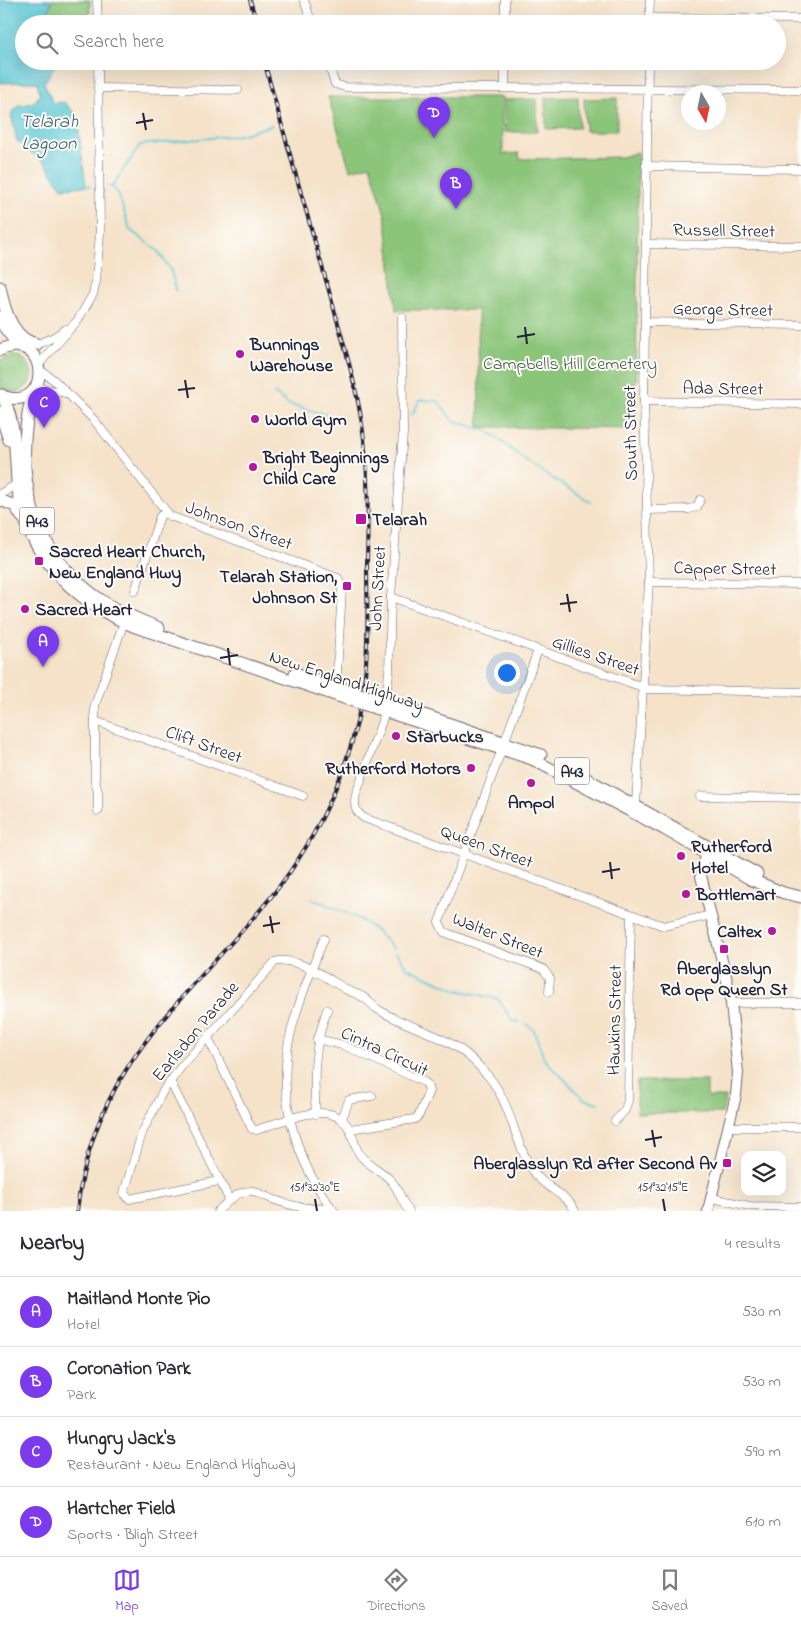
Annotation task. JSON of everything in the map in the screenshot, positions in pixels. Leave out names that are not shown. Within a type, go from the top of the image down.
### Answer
[{"type":"highway","points":[[0,287],[6,310],[17,332],[26,341],[37,344]]},
{"type":"highway","points":[[0,317],[4,327],[21,347],[33,354],[40,367]]},
{"type":"highway","points":[[0,350],[21,347]]},
{"type":"highway","name":"A43","points":[[1,395],[19,398],[35,389],[40,367]]},
{"type":"highway","name":"New England Highway","points":[[35,389],[25,433],[23,465],[30,504],[40,530],[55,556],[73,577],[126,618]]},
{"type":"highway","name":"New England Highway","points":[[1,395],[12,418],[17,484],[30,531],[46,560],[65,584],[96,608],[348,695],[504,745],[533,751],[636,804],[767,879],[801,890]]},
{"type":"highway","points":[[0,412],[16,468]]},
{"type":"highway","points":[[0,500],[15,506],[30,531]]},
{"type":"highway","name":"New England Highway","points":[[504,745],[566,776],[764,885],[801,897]]},
{"type":"main road","points":[[702,842],[707,849],[707,855],[701,876],[732,1003],[738,1073],[736,1095],[708,1211]]},
{"type":"street","points":[[97,0],[98,15]]},
{"type":"street","points":[[304,0],[309,15]]},
{"type":"street","points":[[505,0],[505,15]]},
{"type":"street","points":[[650,0],[650,15]]},
{"type":"street","points":[[786,19],[801,19]]},
{"type":"street","points":[[40,367],[78,320],[94,294],[99,262],[98,70]]},
{"type":"street","points":[[331,70],[336,84],[345,87],[801,90]]},
{"type":"street","points":[[505,70],[505,87]]},
{"type":"street","name":"South Street","points":[[636,804],[648,582],[648,510],[644,401],[648,70]]},
{"type":"street","points":[[98,88],[238,90]]},
{"type":"street","points":[[646,166],[801,169]]},
{"type":"street","name":"Russell Street","points":[[646,244],[801,246]]},
{"type":"street","name":"John Street","points":[[380,705],[389,673],[391,597],[403,433],[402,317]]},
{"type":"street","points":[[21,347],[37,344],[52,338],[78,320]]},
{"type":"street","name":"George Street","points":[[645,322],[801,325]]},
{"type":"street","name":"Johnson Street","points":[[40,367],[94,420],[166,512],[175,518],[338,578],[342,589],[336,691]]},
{"type":"street","points":[[35,389],[66,393]]},
{"type":"street","name":"Ada Street","points":[[644,401],[801,404]]},
{"type":"street","points":[[0,494],[17,484]]},
{"type":"street","points":[[648,510],[689,509],[697,507],[700,500]]},
{"type":"street","points":[[135,591],[160,516],[166,512]]},
{"type":"street","name":"Capper Street","points":[[648,582],[801,584]]},
{"type":"street","name":"Gillies Street","points":[[391,597],[648,689],[801,692]]},
{"type":"street","points":[[98,811],[98,792],[95,781],[96,705],[126,618]]},
{"type":"street","name":"Walter Street","points":[[538,650],[441,917],[441,930],[543,969],[550,978],[549,992]]},
{"type":"street","name":"Queen Street","points":[[380,705],[383,718],[356,794],[354,806],[356,813],[364,818],[664,926],[711,915]]},
{"type":"street","name":"Clift Street","points":[[95,721],[303,796]]},
{"type":"street","points":[[700,796],[801,798]]},
{"type":"street","name":"Hawkins Street","points":[[615,1121],[625,1110],[628,1100],[631,915]]},
{"type":"street","points":[[324,939],[311,970],[290,1038],[286,1074],[290,1118],[306,1165],[333,1210]]},
{"type":"street","name":"Earlsdon Parade","points":[[219,1181],[129,1199],[125,1197],[126,1184],[142,1133],[170,1081],[275,962],[285,960],[324,974],[349,992],[362,996],[379,1010],[461,1050],[490,1078],[504,1100],[529,1165],[546,1186],[565,1198],[575,1211]]},
{"type":"street","points":[[732,1003],[801,1003]]},
{"type":"street","name":"Cintra Circuit","points":[[316,1114],[313,1066],[317,1039],[327,1010]]},
{"type":"street","points":[[208,1038],[252,1129],[257,1130],[295,1115],[332,1114],[342,1119],[350,1129],[361,1156],[392,1181],[409,1211]]},
{"type":"street","name":"Cintra Circuit","points":[[317,1039],[352,1049],[424,1082],[429,1087],[426,1099],[415,1119],[350,1129]]},
{"type":"street","points":[[170,1081],[229,1200]]},
{"type":"street","points":[[342,1119],[349,1100],[372,1096]]},
{"type":"street","points":[[729,1127],[801,1127]]},
{"type":"street","points":[[218,1211],[241,1192],[254,1191],[291,1207],[308,1210],[333,1210]]},
{"type":"street","points":[[712,1198],[750,1206],[801,1207]]},
{"type":"green space","points":[[52,0],[90,0],[90,15],[47,15]]},
{"type":"green space","name":"Campbells Hill Cemetery","points":[[328,97],[502,97],[503,154],[519,153],[520,159],[621,157],[638,152],[636,429],[479,427],[478,310],[396,310],[385,214],[370,165],[350,170]]},
{"type":"green space","points":[[578,97],[579,128],[546,129],[545,98]]},
{"type":"green space","points":[[617,98],[617,131],[585,131],[584,99]]},
{"type":"green space","points":[[537,99],[537,132],[505,132],[504,100]]},
{"type":"green space","points":[[13,355],[24,359],[30,365],[32,373],[26,387],[19,391],[10,392],[0,387],[0,361]]},
{"type":"green space","points":[[637,1081],[707,1081],[707,1097],[726,1097],[722,1113],[637,1113]]},
{"type":"water","name":"Telarah Lagoon","points":[[0,0],[52,0],[47,15],[15,15],[15,70],[52,70],[44,83],[53,103],[64,102],[77,116],[86,186],[62,188],[45,163],[17,141],[11,114],[19,105],[34,102],[40,94],[37,82],[0,83]]},
{"type":"waterway","points":[[112,187],[140,145],[240,135],[272,125]]},
{"type":"waterway","points":[[108,187],[112,187],[118,193],[130,230],[158,251],[171,271],[176,291]]},
{"type":"waterway","points":[[274,393],[288,404],[344,420]]},
{"type":"waterway","points":[[412,415],[420,400],[438,401],[453,421],[488,431],[531,465],[591,502]]},
{"type":"waterway","points":[[312,899],[366,923],[393,948]]},
{"type":"waterway","points":[[396,952],[407,968],[457,990],[498,999],[512,1020],[519,1022]]},
{"type":"waterway","points":[[526,1024],[534,1030],[544,1059],[584,1099],[598,1103]]},
{"type":"railway","points":[[250,0],[254,15]]},
{"type":"railway","points":[[77,1211],[86,1160],[102,1115],[123,1075],[148,1039],[176,1004],[271,897],[306,847],[334,793],[354,735],[361,705],[365,675],[368,619],[366,458],[362,424],[356,390],[267,70]]},
{"type":"place","name":"Hartcher Field","points":[[434,138]]},
{"type":"place","name":"Coronation Park","points":[[456,209]]},
{"type":"place","name":"Bunnings Warehouse","points":[[240,354]]},
{"type":"place","name":"World Gym","points":[[255,419]]},
{"type":"place","name":"Hungry Jack's","points":[[44,428]]},
{"type":"place","name":"Bright Beginnings Child Care","points":[[253,467]]},
{"type":"place","name":"Telarah","points":[[361,519]]},
{"type":"place","name":"Sacred Heart Church, New England Hwy","points":[[39,561]]},
{"type":"place","name":"Telarah Station, Johnson St","points":[[347,586]]},
{"type":"place","name":"Sacred Heart","points":[[25,609]]},
{"type":"place","name":"Maitland Monte Pio","points":[[43,667]]},
{"type":"place","name":"Starbucks","points":[[396,736]]},
{"type":"place","name":"Rutherford Motors","points":[[471,768]]},
{"type":"place","name":"Ampol","points":[[531,783]]},
{"type":"place","name":"Rutherford Hotel","points":[[681,856]]},
{"type":"place","name":"Bottlemart","points":[[686,894]]},
{"type":"place","name":"Caltex","points":[[772,931]]},
{"type":"place","name":"Aberglasslyn Rd opp Queen St","points":[[724,949]]},
{"type":"place","name":"Aberglasslyn Rd after Second Av","points":[[727,1163]]}]
